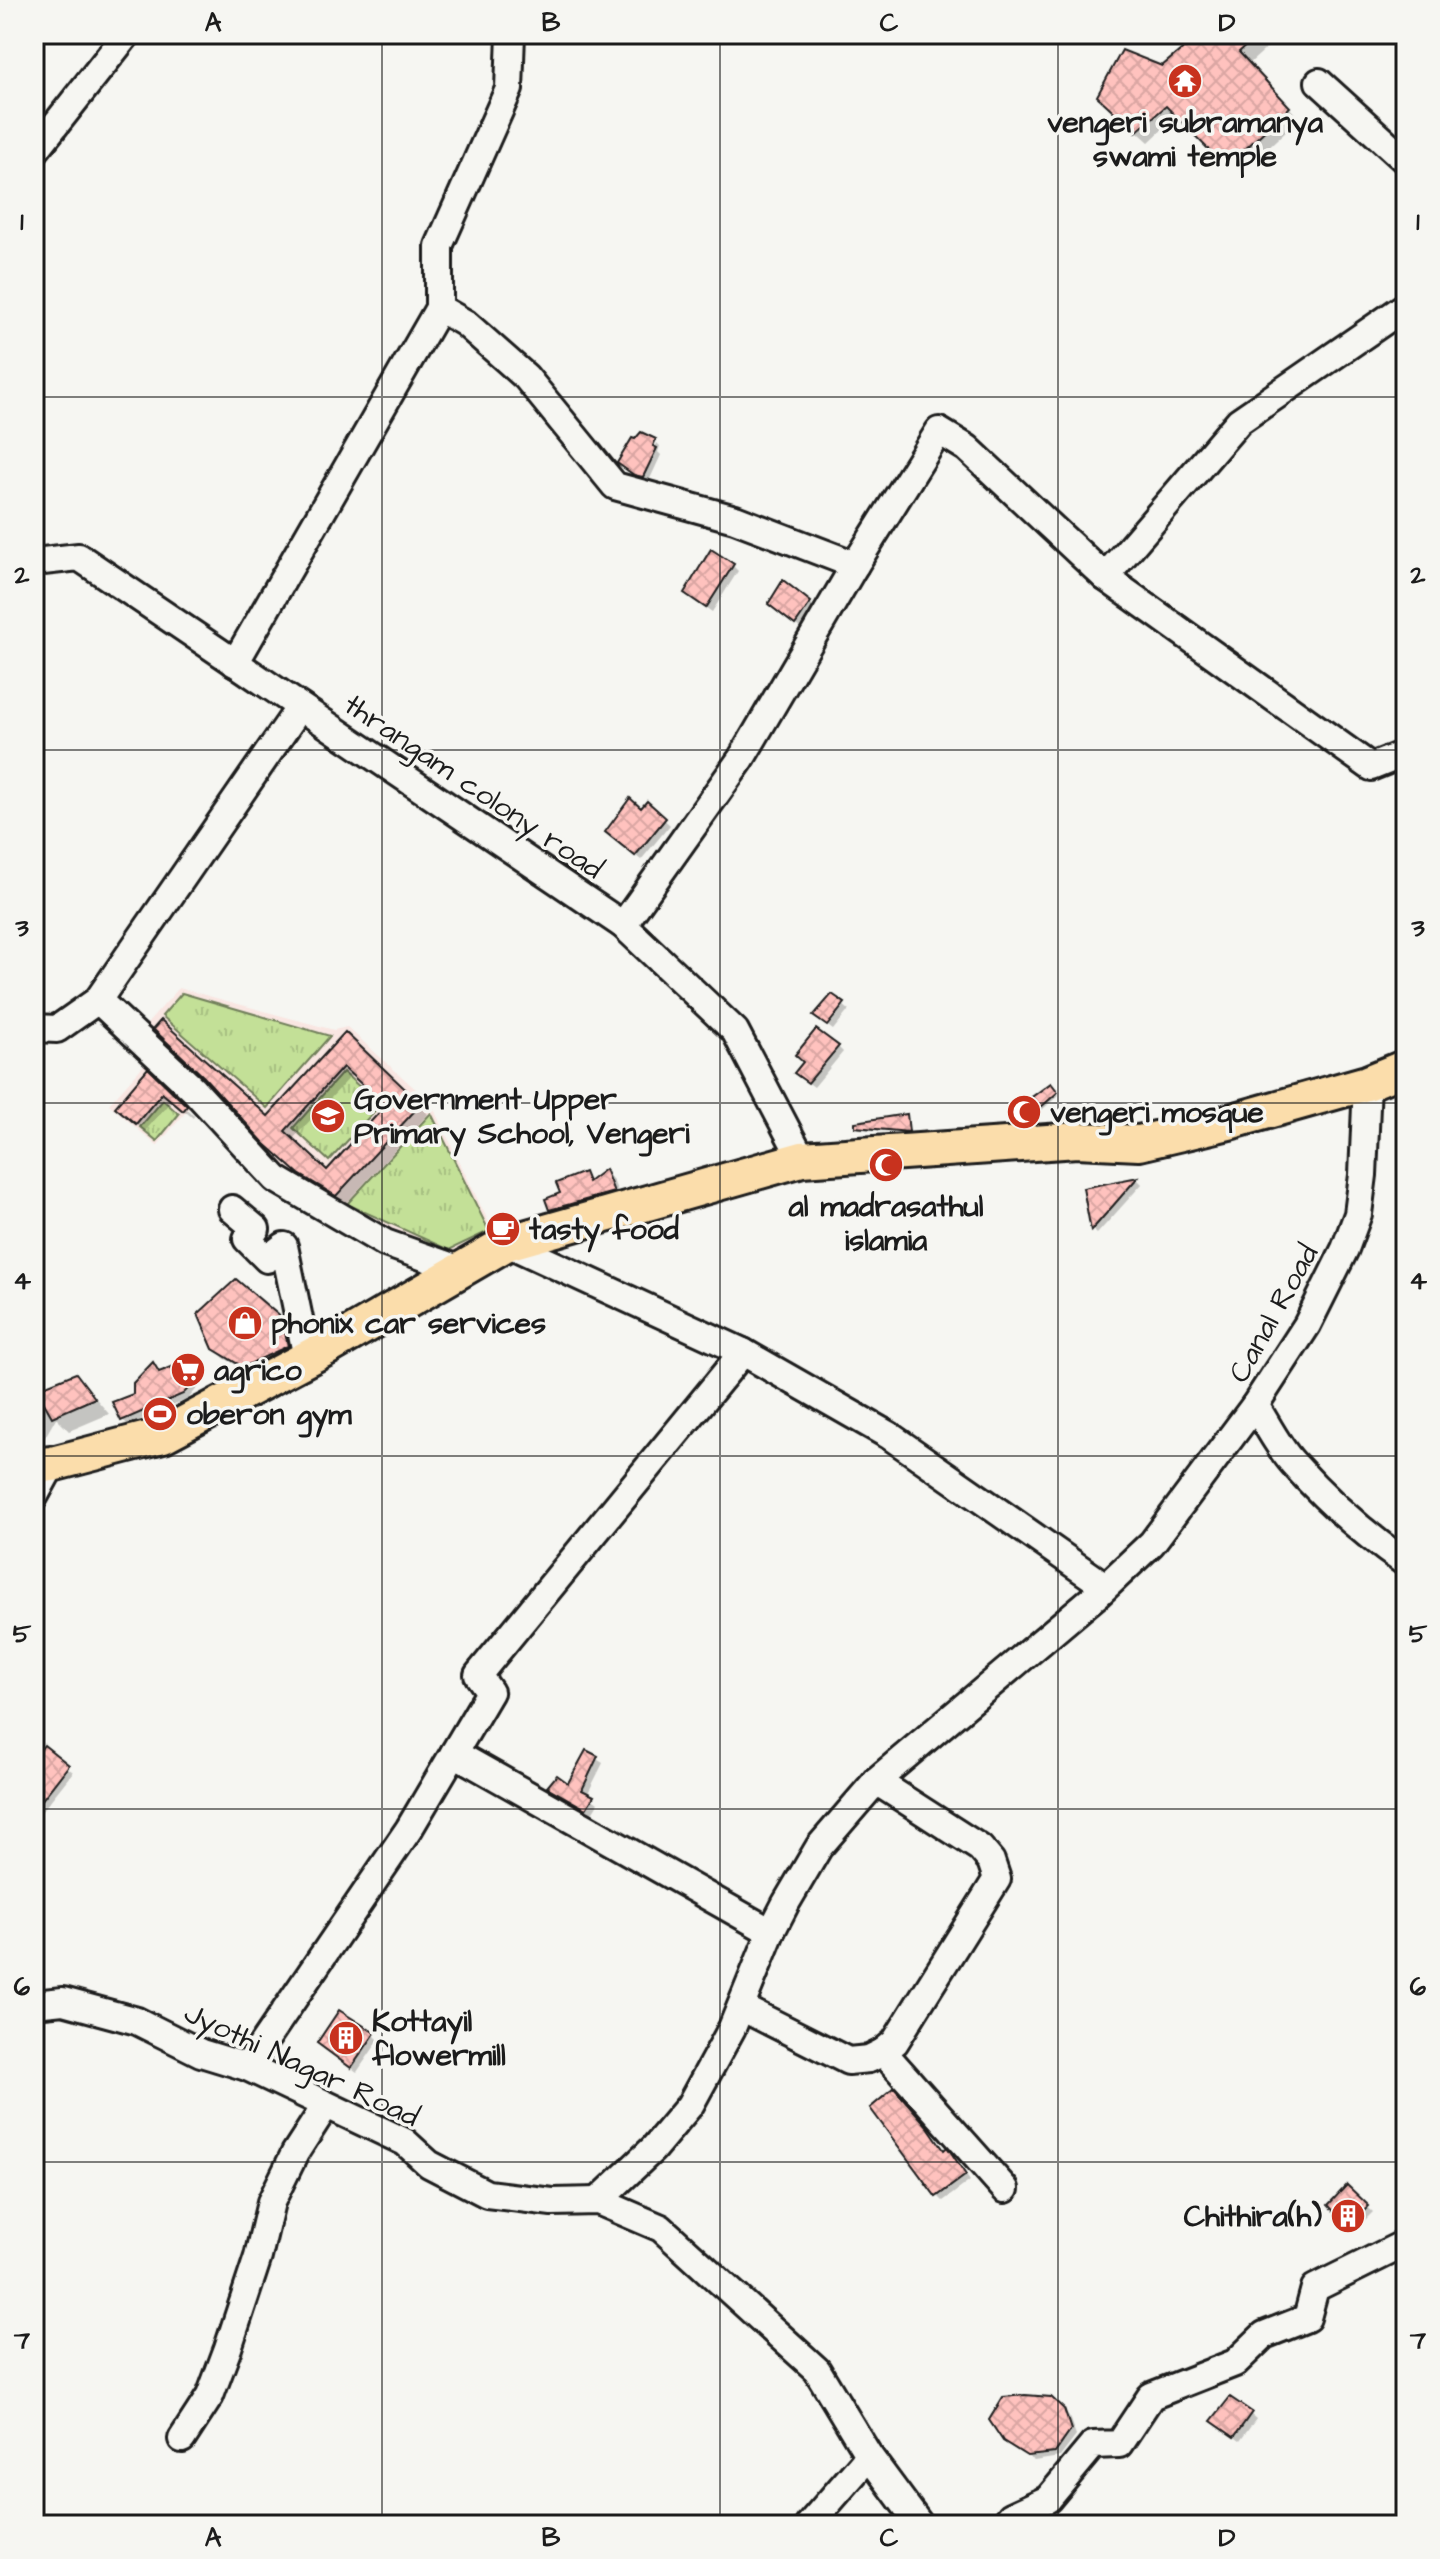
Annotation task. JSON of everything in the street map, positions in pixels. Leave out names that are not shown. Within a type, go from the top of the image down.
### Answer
[{"type":"main road","points":[[43,1465],[163,1435],[307,1358],[507,1243],[802,1159],[1077,1140],[1139,1143],[1229,1122],[1367,1083],[1406,1067]]},
{"type":"street","points":[[34,152],[127,34]]},
{"type":"street","points":[[235,663],[439,308],[439,246],[509,89],[511,34]]},
{"type":"street","points":[[1319,82],[1406,161]]},
{"type":"street","points":[[1105,577],[1239,421],[1406,306]]},
{"type":"street","points":[[439,308],[465,323],[526,377],[615,486],[735,519],[855,565]]},
{"type":"street","points":[[623,925],[741,759],[855,565],[939,431],[967,448],[1105,577],[1371,767],[1406,753]]},
{"type":"street","name":"thrangam colony road","points":[[34,562],[79,557],[623,925],[735,1031],[802,1159]]},
{"type":"street","points":[[34,1028],[57,1029],[98,1000],[300,707]]},
{"type":"street","points":[[98,1000],[193,1089],[276,1179],[385,1243],[461,1270]]},
{"type":"street","name":"Canal Road","points":[[1367,1083],[1358,1214],[1345,1249],[1307,1325],[1255,1405],[1292,1462],[1350,1519],[1383,1548],[1406,1563]]},
{"type":"street","points":[[232,1209],[256,1229],[247,1239],[267,1259],[284,1246],[307,1358]]},
{"type":"street","points":[[507,1243],[743,1352],[890,1436],[1105,1586]]},
{"type":"street","points":[[247,2067],[409,1829],[490,1692],[478,1675],[743,1352]]},
{"type":"street","points":[[598,2201],[653,2149],[690,2105],[741,2007],[771,1932],[819,1847],[876,1781],[1152,1543],[1255,1405]]},
{"type":"street","points":[[34,1497],[43,1465]]},
{"type":"street","points":[[454,1753],[771,1932]]},
{"type":"street","points":[[741,2007],[848,2061],[869,2059],[883,2052],[895,2042],[997,1879],[991,1861],[980,1848],[876,1781]]},
{"type":"street","name":"Jyothi Nagar Road","points":[[34,2004],[63,2001],[137,2021],[201,2053],[247,2067],[405,2142],[429,2164],[487,2194],[552,2202],[598,2201],[661,2228],[817,2370],[869,2456],[920,2525]]},
{"type":"street","points":[[883,2052],[1005,2189]]},
{"type":"street","points":[[182,2439],[210,2396],[258,2257],[271,2202],[295,2153],[326,2105]]},
{"type":"street","points":[[1004,2525],[1011,2516],[1048,2499],[1093,2445],[1119,2444],[1151,2396],[1235,2363],[1264,2335],[1307,2318],[1315,2288],[1406,2243]]},
{"type":"street","points":[[809,2525],[869,2456]]},
{"type":"shaded area","points":[[179,988],[334,1030],[347,1027],[431,1103],[495,1235],[451,1256],[336,1212],[138,1034]]},
{"type":"shaded area","points":[[150,1058],[197,1099],[157,1146],[109,1104]]},
{"type":"green space","points":[[182,993],[330,1036],[267,1108],[162,1016]]},
{"type":"green space","points":[[343,1072],[380,1105],[329,1161],[293,1128]]},
{"type":"green space","points":[[163,1100],[179,1114],[157,1141],[140,1127]]},
{"type":"green space","points":[[431,1113],[489,1231],[449,1250],[347,1204]]},
{"type":"building","name":"vengeri subramanya swami temple","points":[[1200,34],[1259,34],[1239,52],[1290,107],[1240,154],[1214,155],[1166,106],[1136,132],[1097,96],[1122,50],[1162,66]]},
{"type":"building","points":[[641,432],[656,439],[653,446],[657,448],[643,477],[634,475],[617,463],[632,438],[635,439]]},
{"type":"building","points":[[711,549],[734,564],[706,608],[684,593]]},
{"type":"building","points":[[783,580],[811,602],[795,625],[768,604]]},
{"type":"building","points":[[630,798],[641,808],[647,801],[666,818],[635,856],[605,832]]},
{"type":"building","points":[[832,994],[845,1003],[827,1026],[813,1016]]},
{"type":"building","points":[[161,1020],[268,1116],[345,1032],[421,1104],[336,1196],[299,1174],[264,1143],[204,1077],[153,1029]],"holes":[[[343,1067],[385,1106],[327,1170],[285,1131]]]},
{"type":"building","points":[[816,1029],[839,1046],[808,1083],[794,1073],[803,1062],[795,1055]]},
{"type":"building","points":[[148,1068],[187,1106],[183,1111],[162,1093],[136,1124],[115,1107]]},
{"type":"building","points":[[1051,1083],[1058,1092],[1024,1122],[1010,1113]]},
{"type":"building","points":[[907,1114],[909,1132],[855,1127],[855,1122]]},
{"type":"building","points":[[605,1169],[614,1192],[549,1210],[545,1199],[560,1193],[556,1183],[584,1172],[588,1182]]},
{"type":"building","points":[[1138,1177],[1091,1231],[1083,1188]]},
{"type":"building","name":"phonix car services","points":[[236,1279],[282,1318],[288,1346],[243,1367],[213,1349],[198,1314]]},
{"type":"building","points":[[192,1359],[203,1373],[183,1394],[121,1421],[112,1402],[133,1394],[133,1383],[153,1362],[159,1372]]},
{"type":"building","points":[[76,1373],[95,1398],[52,1417],[36,1389]]},
{"type":"building","points":[[44,1745],[69,1765],[34,1810],[34,1758]]},
{"type":"building","points":[[586,1750],[598,1756],[582,1790],[594,1796],[586,1809],[547,1787],[557,1775],[568,1783]]},
{"type":"building","name":"Kottayil flowermill","points":[[339,2010],[375,2033],[351,2068],[317,2043]]},
{"type":"building","points":[[894,2088],[944,2150],[947,2147],[966,2175],[936,2197],[870,2108]]},
{"type":"building","name":"Chithira(h)","points":[[1347,2185],[1369,2206],[1348,2226],[1328,2205]]},
{"type":"building","points":[[1003,2397],[1051,2397],[1064,2409],[1071,2430],[1055,2453],[1027,2456],[1003,2441],[989,2420]]},
{"type":"building","points":[[1230,2397],[1252,2412],[1234,2437],[1211,2421]]},
{"type":"place","name":"vengeri subramanya swami temple","points":[[1185,81]]},
{"type":"place","name":"vengeri mosque","points":[[1024,1112]]},
{"type":"place","name":"Government Upper Primary School, Vengeri","points":[[328,1116]]},
{"type":"place","name":"al madrasathul islamia","points":[[886,1165]]},
{"type":"place","name":"tasty food","points":[[503,1229]]},
{"type":"place","name":"phonix car services","points":[[245,1323]]},
{"type":"place","name":"agrico","points":[[188,1370]]},
{"type":"place","name":"oberon gym","points":[[160,1414]]},
{"type":"place","name":"Kottayil flowermill","points":[[346,2038]]},
{"type":"place","name":"Chithira(h)","points":[[1348,2216]]}]
